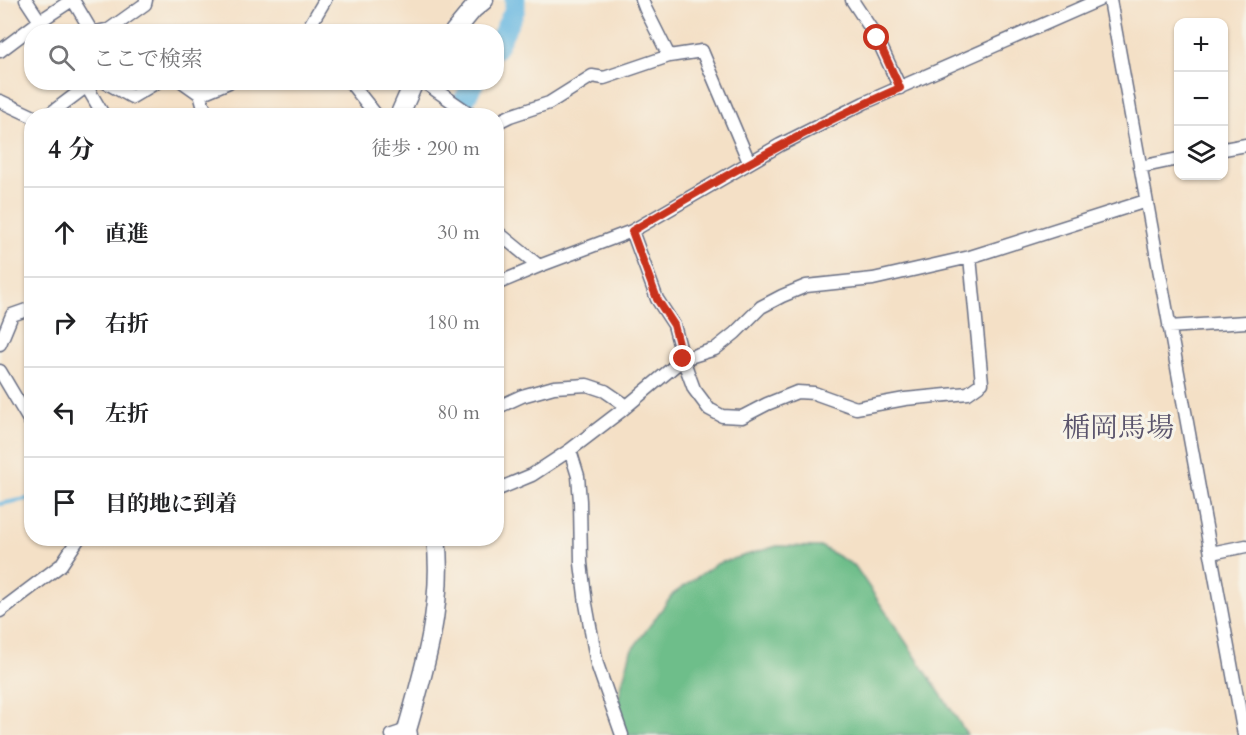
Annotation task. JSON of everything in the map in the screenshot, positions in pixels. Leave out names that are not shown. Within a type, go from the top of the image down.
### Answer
[{"type":"street","points":[[26,0],[43,24]]},
{"type":"street","points":[[46,24],[72,0],[88,24]]},
{"type":"street","points":[[118,24],[145,4],[146,0]]},
{"type":"street","points":[[311,24],[325,0]]},
{"type":"street","points":[[642,0],[669,56]]},
{"type":"street","points":[[852,0],[877,38],[900,88]]},
{"type":"street","points":[[504,281],[632,231],[780,145],[864,103],[1099,0]]},
{"type":"street","points":[[1110,0],[1244,728]]},
{"type":"street","points":[[460,24],[475,3]]},
{"type":"street","points":[[0,51],[24,37]]},
{"type":"street","points":[[504,119],[549,103],[592,76],[604,78],[669,56],[702,51],[750,162]]},
{"type":"street","points":[[57,108],[79,90]]},
{"type":"street","points":[[89,90],[100,108]]},
{"type":"street","points":[[119,90],[132,97],[144,90]]},
{"type":"street","points":[[194,90],[200,94],[204,108]]},
{"type":"street","points":[[200,94],[210,90]]},
{"type":"street","points":[[356,90],[370,108]]},
{"type":"street","points":[[403,108],[410,90]]},
{"type":"street","points":[[436,90],[462,108]]},
{"type":"street","points":[[0,101],[24,112]]},
{"type":"street","points":[[1228,148],[1246,145]]},
{"type":"street","points":[[1140,167],[1174,160]]},
{"type":"street","points":[[504,487],[532,475],[570,450],[683,359],[715,349],[761,308],[806,286],[873,279],[970,257],[1146,201]]},
{"type":"street","points":[[632,231],[657,299],[674,325],[694,389],[709,409],[722,416],[742,417],[797,392],[814,393],[856,408],[905,399],[968,393],[982,383],[970,257]]},
{"type":"street","points":[[504,238],[539,266]]},
{"type":"street","points":[[0,344],[12,315],[24,311]]},
{"type":"street","points":[[1169,327],[1246,322]]},
{"type":"street","points":[[0,371],[24,412]]},
{"type":"street","points":[[504,404],[522,396],[554,387],[587,385],[605,391],[627,406]]},
{"type":"street","points":[[570,450],[578,476],[581,563],[586,604],[597,664],[622,735]]},
{"type":"street","points":[[0,611],[61,565],[74,546]]},
{"type":"street","points":[[402,733],[424,672],[436,608],[437,546]]},
{"type":"street","points":[[1211,553],[1246,546]]},
{"type":"green space","points":[[777,546],[822,547],[855,566],[967,735],[615,735],[615,719],[621,687],[631,651],[673,594],[716,564]]},
{"type":"waterway","points":[[504,32],[515,9],[515,0]]},
{"type":"waterway","points":[[459,108],[470,90]]},
{"type":"waterway","points":[[0,504],[24,500]]},
{"type":"district","name":"楯岡馬場","points":[[1118,427]]},
{"type":"route","points":[[683,359],[674,325],[657,299],[632,231],[780,145],[864,103],[900,88],[877,38]]}]
